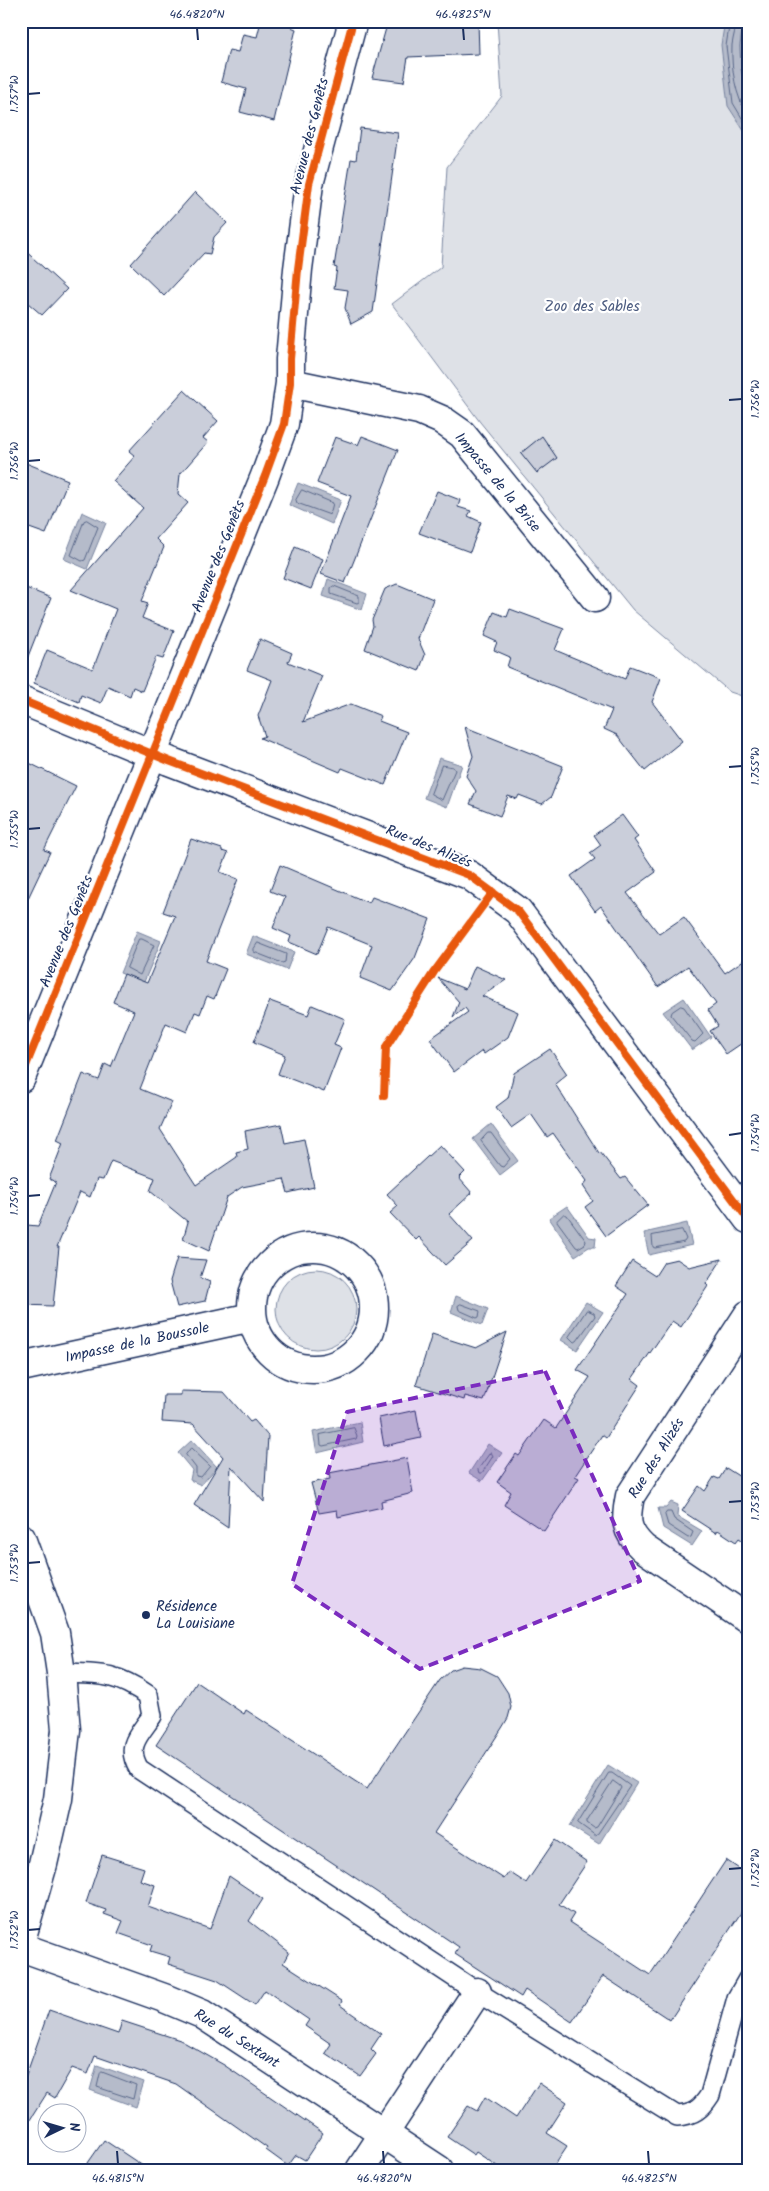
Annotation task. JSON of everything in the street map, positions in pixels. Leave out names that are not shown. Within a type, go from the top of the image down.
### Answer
[{"type":"street","name":"Avenue des Genêts","points":[[21,1078],[265,476],[284,424],[290,383],[290,359],[298,269],[309,184],[353,21]]},
{"type":"street","name":"Impasse de la Brise","points":[[290,383],[419,410],[442,420],[462,434],[595,598]]},
{"type":"street","name":"Rue des Alizés","points":[[21,700],[153,754],[469,875],[518,911],[748,1220]]},
{"type":"street","points":[[323,1247],[346,1256],[363,1272],[373,1294],[375,1312],[369,1335],[356,1352],[339,1364],[320,1369],[296,1367],[277,1358],[264,1344],[252,1317],[252,1296],[261,1275],[275,1259],[296,1248],[323,1247]]},
{"type":"street","name":"Rue des Alizés","points":[[748,1315],[630,1496],[626,1514],[628,1529],[635,1540],[644,1548],[748,1619]]},
{"type":"street","name":"Impasse de la Boussole","points":[[21,1368],[252,1317]]},
{"type":"street","points":[[21,1538],[55,1633],[61,1672],[66,1730],[58,1799],[43,1864],[21,1940]]},
{"type":"street","name":"Rue du Sextant","points":[[21,1947],[164,1998],[202,2014],[439,2170]]},
{"type":"street","points":[[360,2170],[477,1992]]},
{"type":"lane","points":[[61,1672],[106,1674],[132,1684],[148,1695],[152,1716],[139,1734],[132,1750],[134,1761],[139,1769],[477,1992],[677,2116],[689,2116],[702,2108],[710,2095],[737,1998],[748,1979]]},
{"type":"highlighted area","points":[[545,1371],[640,1581],[420,1669],[292,1584],[347,1412]]},
{"type":"green space","name":"Zoo des Sables","points":[[497,21],[748,21],[748,698],[730,692],[633,610],[480,422],[392,304],[441,267],[447,167],[502,96]]},
{"type":"green space","points":[[316,1269],[331,1272],[344,1281],[353,1294],[356,1309],[353,1324],[344,1337],[331,1346],[316,1349],[301,1346],[288,1337],[279,1324],[276,1309],[279,1294],[288,1281],[301,1272]]},
{"type":"water","points":[[725,21],[748,21],[748,137],[728,106],[721,45]]},
{"type":"water","points":[[298,483],[341,500],[332,524],[289,505]]},
{"type":"water","points":[[82,512],[106,523],[87,569],[64,559]]},
{"type":"water","points":[[328,579],[367,594],[362,610],[323,596]]},
{"type":"water","points":[[439,758],[462,765],[447,807],[424,798]]},
{"type":"water","points":[[137,931],[161,941],[144,982],[120,973]]},
{"type":"water","points":[[253,936],[294,952],[287,970],[246,954]]},
{"type":"water","points":[[684,998],[711,1037],[692,1050],[663,1012]]},
{"type":"water","points":[[491,1124],[518,1161],[500,1175],[473,1139]]},
{"type":"water","points":[[567,1206],[589,1237],[596,1238],[595,1247],[589,1247],[575,1256],[549,1218]]},
{"type":"water","points":[[687,1223],[692,1245],[649,1255],[644,1233]]},
{"type":"water","points":[[456,1296],[488,1309],[482,1325],[451,1312]]},
{"type":"water","points":[[586,1302],[603,1312],[577,1350],[561,1340]]},
{"type":"water","points":[[360,1422],[363,1442],[317,1453],[313,1432]]},
{"type":"water","points":[[192,1440],[217,1467],[201,1485],[190,1480],[192,1470],[178,1453]]},
{"type":"water","points":[[488,1444],[502,1453],[482,1481],[469,1473]]},
{"type":"water","points":[[671,1502],[678,1505],[677,1516],[702,1531],[692,1546],[663,1528],[658,1508],[666,1508]]},
{"type":"water","points":[[608,1765],[637,1783],[599,1844],[570,1826]]},
{"type":"water","points":[[97,2065],[144,2082],[136,2107],[90,2090]]},
{"type":"building","points":[[261,21],[293,21],[291,27],[296,29],[274,121],[240,112],[246,89],[221,82],[229,50],[238,52],[243,34],[257,37]]},
{"type":"building","points":[[388,21],[478,21],[479,54],[408,57],[404,82],[372,78]]},
{"type":"building","points":[[360,128],[398,133],[373,312],[351,324],[345,308],[348,290],[334,288],[337,268],[334,267],[351,159],[356,160]]},
{"type":"building","points":[[195,192],[227,223],[214,237],[210,254],[204,253],[164,296],[131,264]]},
{"type":"building","points":[[21,247],[67,289],[42,315],[21,297]]},
{"type":"building","points":[[184,390],[218,421],[203,438],[208,442],[180,474],[178,494],[188,503],[156,539],[164,547],[142,601],[148,603],[142,618],[174,631],[163,659],[156,657],[142,691],[133,687],[130,696],[108,686],[101,703],[81,695],[79,702],[34,683],[47,650],[93,669],[116,609],[71,590],[143,508],[113,481],[135,456],[129,451]]},
{"type":"building","points":[[362,436],[398,450],[345,583],[321,574],[351,496],[317,483],[335,437],[358,445]]},
{"type":"building","points":[[542,436],[557,458],[537,473],[521,453]]},
{"type":"building","points":[[21,461],[68,480],[46,534],[21,525]]},
{"type":"building","points":[[437,491],[460,500],[458,507],[471,511],[468,516],[481,522],[470,552],[419,533]]},
{"type":"building","points":[[295,547],[323,559],[311,589],[283,578]]},
{"type":"building","points":[[397,584],[433,599],[418,639],[425,655],[419,671],[365,649],[373,626],[372,620],[385,589]]},
{"type":"building","points":[[21,586],[51,598],[23,669],[21,669]]},
{"type":"building","points":[[510,609],[564,629],[555,650],[625,679],[630,666],[661,678],[652,702],[682,741],[645,771],[617,735],[604,729],[612,710],[507,667],[510,657],[494,650],[497,642],[484,636],[494,612],[507,617]]},
{"type":"building","points":[[260,639],[292,653],[288,662],[322,676],[303,722],[351,704],[381,716],[379,721],[407,732],[385,785],[342,768],[340,772],[260,738],[265,736],[258,716],[272,680],[247,670]]},
{"type":"building","points":[[465,727],[563,766],[551,797],[542,804],[519,795],[517,799],[508,796],[500,816],[470,804],[476,791],[466,776],[473,756]]},
{"type":"building","points":[[21,759],[76,786],[44,850],[50,852],[21,913]]},
{"type":"building","points":[[622,815],[638,837],[634,840],[656,872],[627,893],[659,934],[684,917],[725,973],[748,957],[748,1039],[726,1054],[710,1031],[718,1026],[708,1010],[716,1004],[688,966],[658,987],[601,906],[595,911],[571,876],[595,859],[590,853],[601,845],[594,835]]},
{"type":"building","points":[[191,839],[222,849],[222,851],[228,853],[220,872],[238,879],[206,961],[226,969],[214,999],[207,996],[200,1014],[195,1012],[187,1032],[166,1023],[140,1089],[172,1102],[160,1129],[196,1185],[237,1157],[236,1152],[248,1149],[245,1131],[281,1124],[285,1143],[304,1139],[314,1187],[288,1193],[284,1179],[242,1187],[227,1197],[209,1251],[183,1239],[188,1222],[150,1191],[155,1178],[111,1161],[103,1180],[97,1179],[90,1197],[80,1192],[57,1247],[59,1247],[53,1306],[21,1305],[21,1280],[27,1225],[38,1226],[56,1182],[49,1179],[63,1143],[57,1140],[83,1074],[99,1080],[105,1064],[111,1067],[134,1011],[113,1002],[124,974],[147,983],[175,916],[163,912]]},
{"type":"building","points":[[280,865],[369,903],[372,897],[430,919],[415,958],[392,991],[360,978],[372,945],[328,927],[317,954],[289,942],[291,936],[273,928],[285,897],[270,891]]},
{"type":"building","points":[[475,966],[506,980],[482,996],[518,1012],[508,1037],[484,1054],[482,1051],[454,1072],[430,1039],[468,1012],[465,1008],[453,1017],[459,1002],[438,978],[465,989]]},
{"type":"building","points":[[270,1001],[308,1015],[312,1005],[345,1019],[334,1045],[341,1048],[324,1092],[278,1074],[285,1055],[254,1042]]},
{"type":"building","points":[[550,1049],[567,1074],[555,1084],[599,1153],[621,1179],[625,1177],[648,1205],[606,1236],[585,1207],[593,1201],[583,1186],[587,1181],[553,1133],[547,1137],[531,1114],[511,1128],[496,1107],[508,1098],[514,1073]]},
{"type":"building","points":[[440,1145],[465,1172],[459,1178],[472,1193],[449,1214],[473,1241],[445,1265],[419,1237],[416,1240],[390,1213],[398,1206],[387,1194]]},
{"type":"building","points":[[177,1258],[206,1260],[200,1278],[210,1282],[205,1301],[177,1307],[170,1281]]},
{"type":"building","points":[[677,1259],[689,1267],[722,1259],[706,1284],[708,1286],[681,1327],[672,1321],[632,1379],[640,1385],[606,1438],[602,1435],[575,1476],[579,1478],[544,1531],[504,1505],[511,1492],[497,1482],[516,1454],[519,1456],[544,1420],[556,1428],[590,1377],[577,1370],[628,1294],[616,1286],[632,1261],[655,1276],[664,1262]]},
{"type":"building","points":[[507,1332],[484,1401],[465,1396],[464,1400],[416,1385],[432,1334],[476,1348]]},
{"type":"building","points":[[181,1391],[224,1392],[250,1422],[254,1420],[268,1436],[264,1502],[231,1466],[228,1528],[194,1505],[223,1457],[193,1424],[162,1422],[164,1395],[181,1395]]},
{"type":"building","points":[[416,1410],[421,1438],[384,1446],[379,1418]]},
{"type":"building","points":[[407,1458],[413,1493],[381,1501],[382,1507],[338,1517],[337,1510],[319,1513],[311,1483],[330,1479],[329,1473]]},
{"type":"building","points":[[726,1468],[748,1482],[748,1544],[739,1538],[736,1542],[718,1530],[716,1533],[682,1511],[699,1486],[705,1491],[714,1477],[719,1479]]},
{"type":"building","points":[[462,1666],[481,1668],[497,1676],[508,1693],[511,1707],[508,1718],[502,1728],[434,1833],[504,1879],[509,1872],[526,1883],[555,1840],[587,1862],[559,1904],[574,1914],[569,1922],[650,1975],[726,1860],[748,1875],[748,1902],[670,2020],[603,1976],[572,2022],[525,1990],[521,1997],[455,1954],[459,1947],[156,1745],[197,1682],[244,1714],[246,1710],[367,1789],[440,1680],[451,1670]]},
{"type":"building","points":[[102,1855],[144,1868],[140,1880],[155,1885],[148,1907],[210,1929],[229,1876],[263,1899],[249,1921],[289,1952],[283,1963],[342,2001],[340,2005],[381,2034],[371,2049],[376,2054],[360,2076],[325,2053],[331,2044],[305,2026],[309,2020],[265,1990],[255,2005],[217,1980],[168,1964],[170,1957],[150,1951],[152,1945],[118,1933],[123,1921],[104,1914],[106,1910],[86,1903]]},
{"type":"building","points":[[49,2010],[118,2034],[122,2021],[180,2040],[224,2065],[323,2133],[305,2160],[296,2155],[288,2166],[266,2150],[267,2148],[176,2084],[95,2056],[88,2074],[72,2068],[55,2098],[47,2093],[40,2104],[38,2104],[38,2107],[21,2134],[21,2090]]},
{"type":"building","points":[[539,2083],[567,2102],[547,2133],[567,2146],[551,2170],[503,2170],[476,2152],[474,2155],[447,2137],[468,2106],[477,2111],[485,2097],[516,2118]]},
{"type":"building","points":[[104,2140],[149,2170],[83,2170]]},
{"type":"cycle path","points":[[21,1078],[265,476],[284,424],[290,383],[290,359],[298,269],[309,184],[353,21]]},
{"type":"cycle path","points":[[21,700],[169,761],[469,875],[518,911],[748,1219]]},
{"type":"cycle path","points":[[384,1096],[386,1047],[434,972],[493,892]]},
{"type":"place","name":"Résidence La Louisiane","points":[[146,1615]]}]
